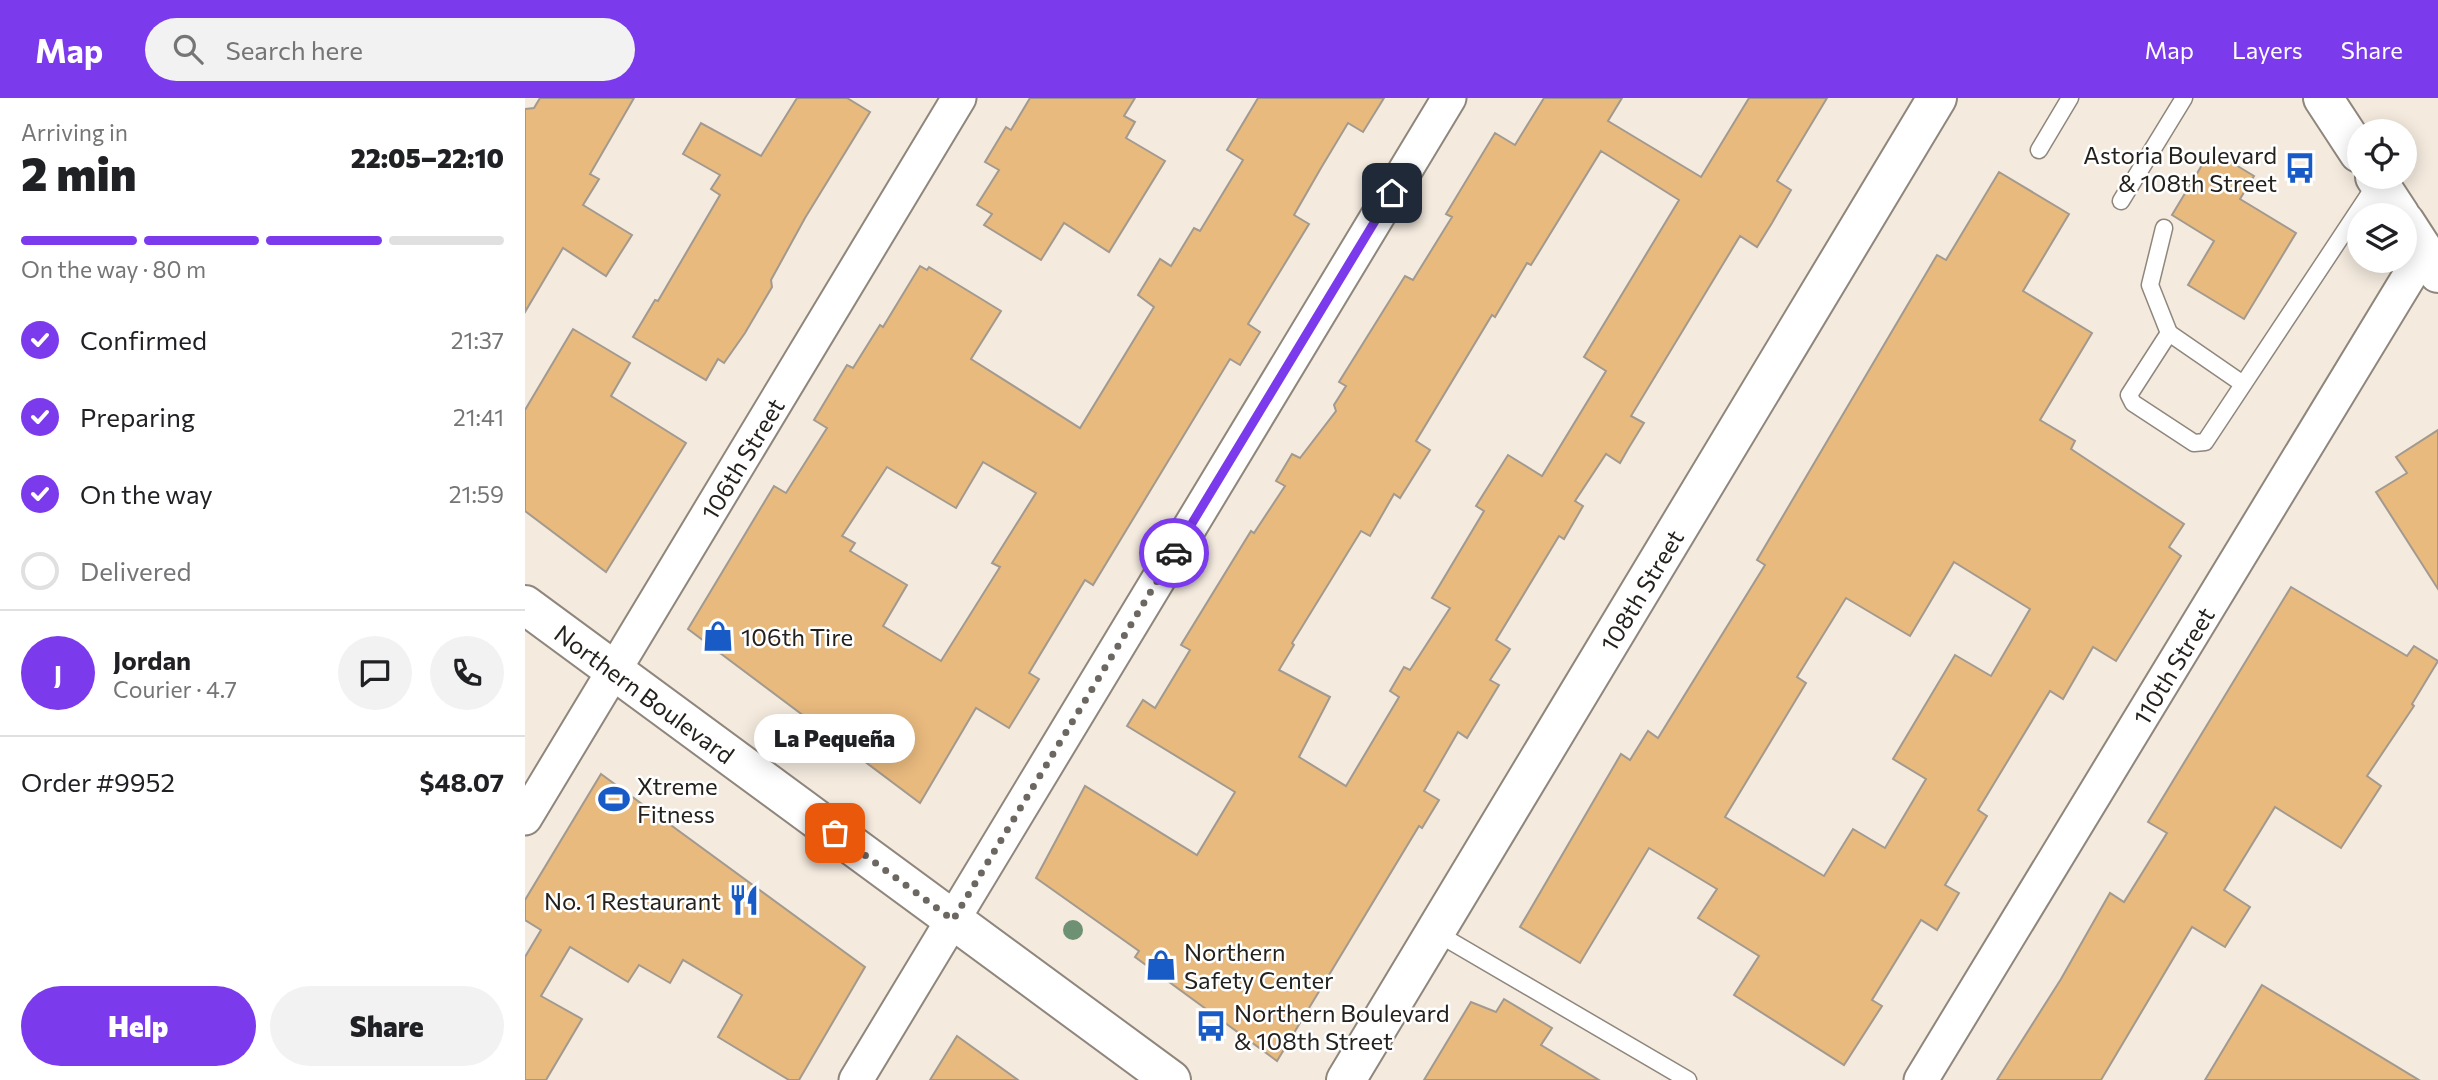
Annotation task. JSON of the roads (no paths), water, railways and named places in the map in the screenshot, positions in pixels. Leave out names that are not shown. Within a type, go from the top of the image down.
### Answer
[{"type":"main road","name":"108th Street","points":[[1346,1080],[1937,98]]},
{"type":"main road","points":[[2323,98],[2347,135]]},
{"type":"main road","name":"Northern Boulevard","points":[[525,605],[1171,1080]]},
{"type":"street","name":"106th Street","points":[[525,818],[958,98]]},
{"type":"street","points":[[856,1080],[1449,98]]},
{"type":"street","name":"110th Street","points":[[1921,1080],[2422,248]]},
{"type":"lane","points":[[2039,150],[2070,98]]},
{"type":"lane","points":[[2121,201],[2184,98]]},
{"type":"lane","points":[[2169,333],[2129,395],[2133,403],[2194,443],[2204,442],[2243,384],[2359,189]]},
{"type":"lane","points":[[2164,228],[2150,285],[2169,333],[2243,384]]},
{"type":"lane","points":[[1435,932],[1688,1080]]},
{"type":"place","name":"Astoria Boulevard & 108th Street","points":[[2300,168]]},
{"type":"place","name":"106th Tire","points":[[718,636]]},
{"type":"place","name":"Xtreme Fitness","points":[[614,799]]},
{"type":"place","name":"La Pequeña","points":[[835,833]]},
{"type":"place","name":"No. 1 Restaurant","points":[[744,900]]},
{"type":"place","name":"Northern Safety Center","points":[[1161,965]]},
{"type":"place","name":"Northern Boulevard & 108th Street","points":[[1211,1026]]}]
